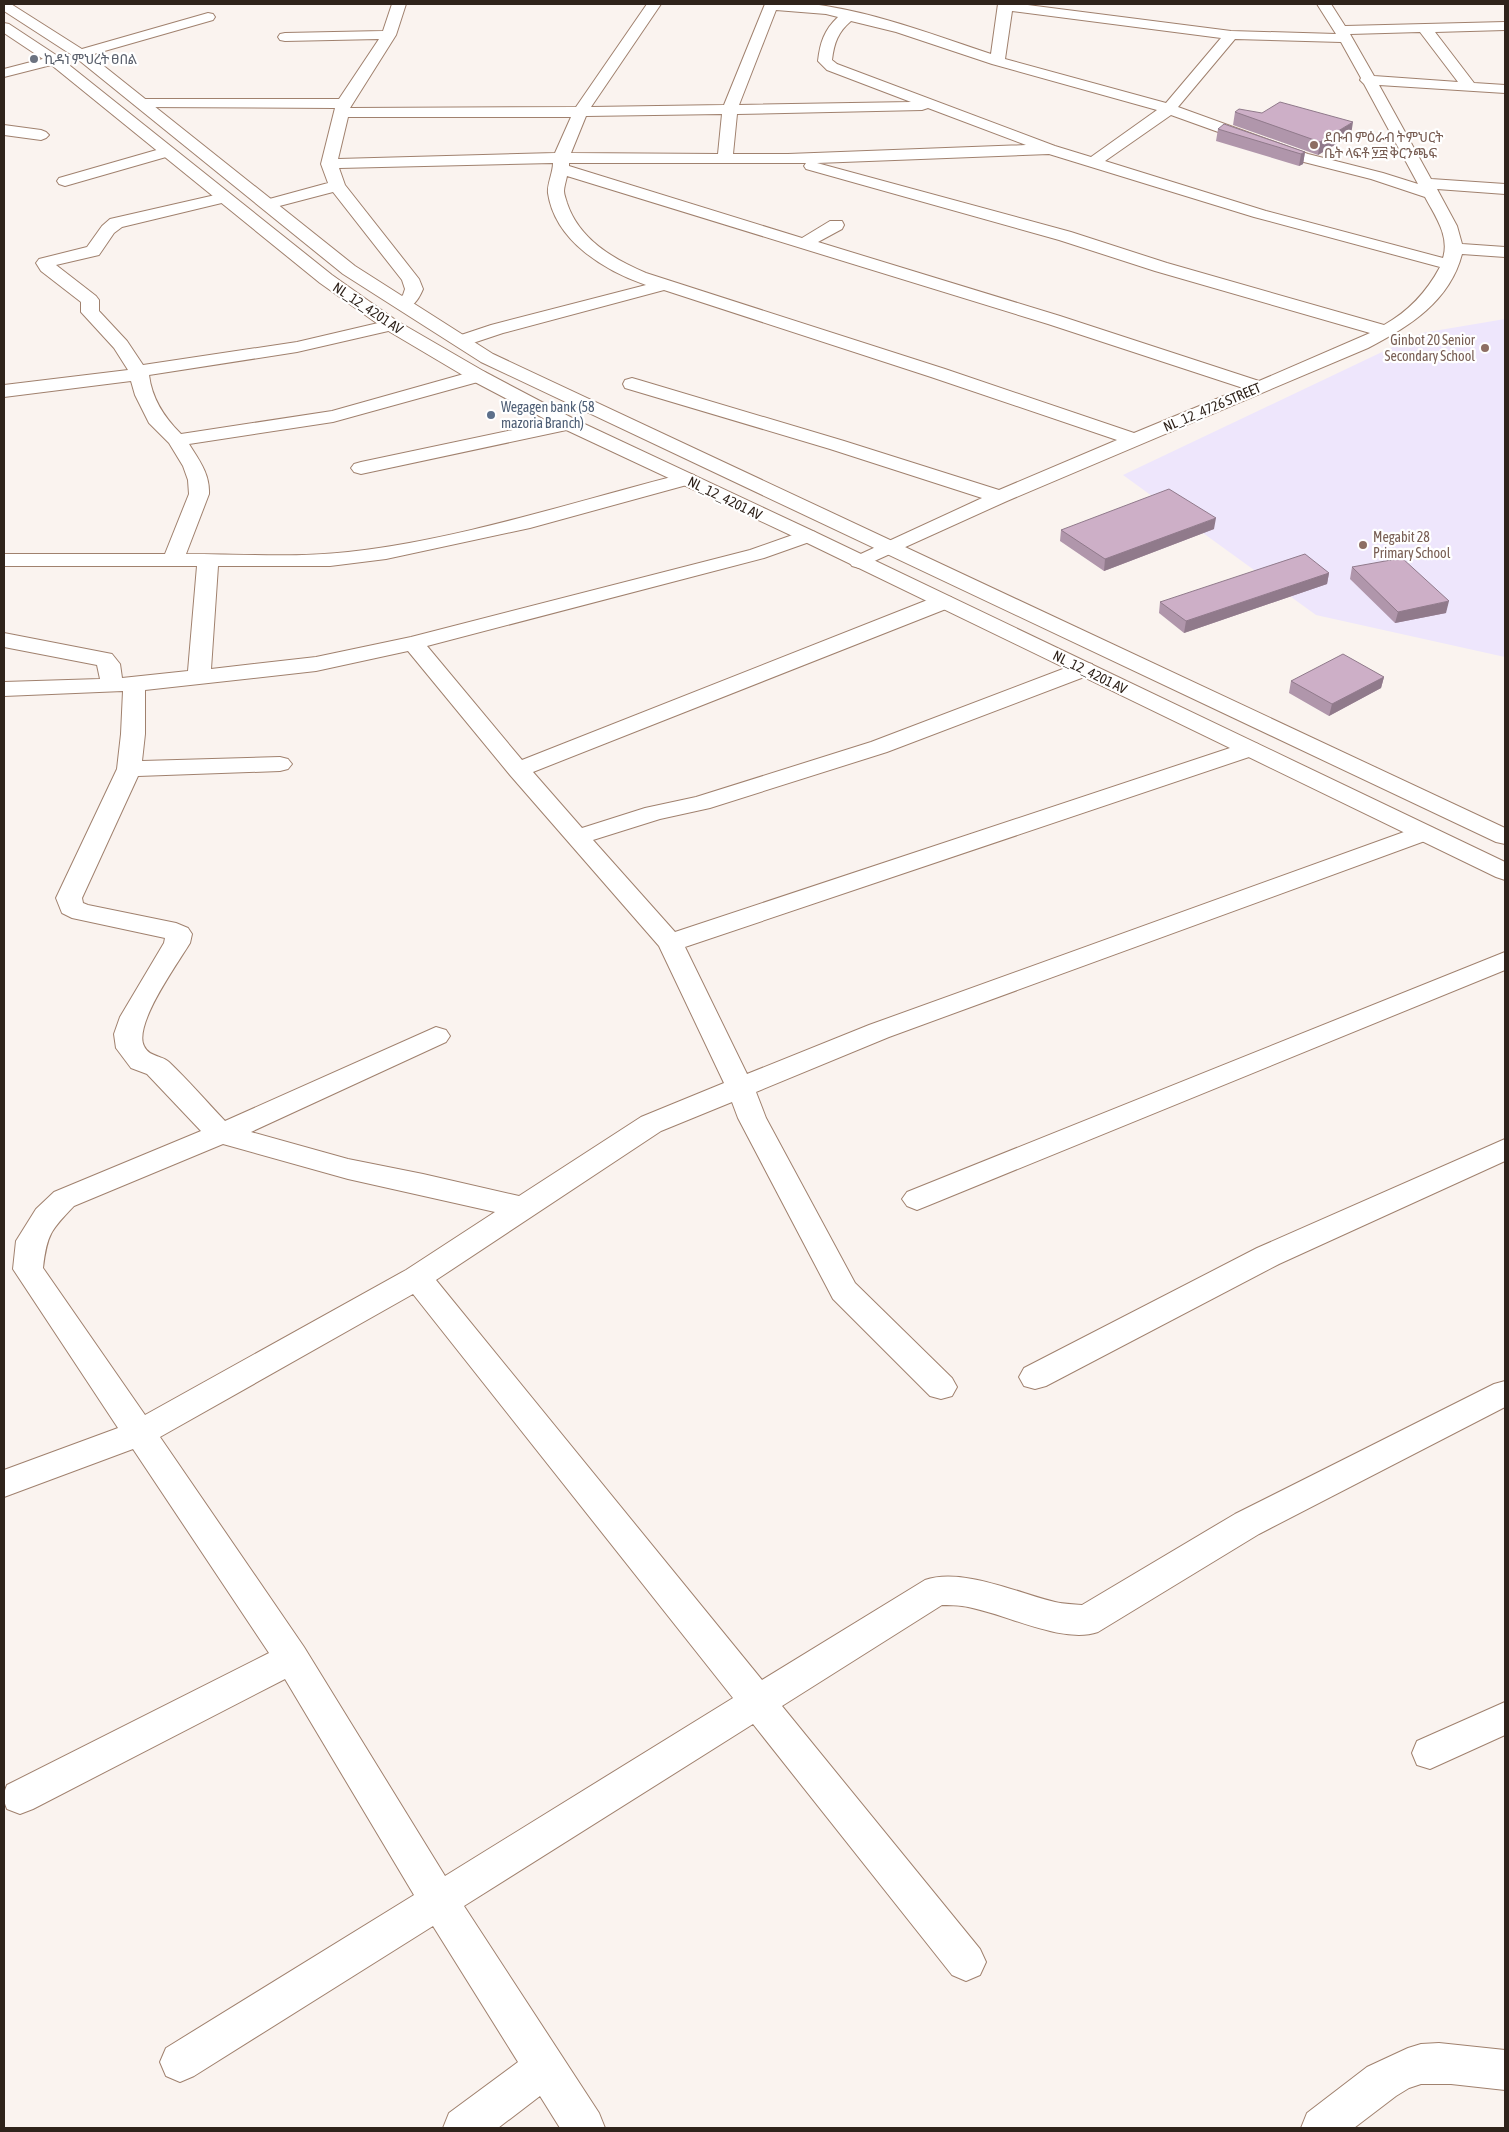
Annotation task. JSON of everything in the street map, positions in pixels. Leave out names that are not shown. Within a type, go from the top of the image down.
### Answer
[{"type":"street","points":[[399,4],[389,34],[342,109],[329,164],[337,186],[410,279],[414,289],[411,297],[403,304]]},
{"type":"street","points":[[654,4],[580,112],[561,164],[556,192],[562,212],[573,231],[594,251],[640,278],[938,373],[1135,440]]},
{"type":"street","points":[[1324,4],[1343,34],[1449,226],[1452,257]]},
{"type":"street","name":"NL_12_4201 AV","points":[[4,5],[80,54],[350,270],[488,358],[1505,837]]},
{"type":"street","points":[[724,159],[730,109],[771,5],[826,10],[901,28],[997,61],[1169,109],[1268,146],[1334,166],[1428,188],[1505,189]]},
{"type":"street","points":[[997,61],[1005,5],[1231,35],[1343,34],[1505,26]]},
{"type":"street","points":[[850,15],[835,26],[829,35],[826,64],[1050,149],[1270,217],[1452,257],[1505,252]]},
{"type":"street","points":[[80,54],[208,18]]},
{"type":"street","name":"NL_12_4201 AV","points":[[4,26],[54,60],[326,279],[391,325],[478,376],[570,424],[808,536],[858,562],[1505,872]]},
{"type":"street","points":[[1426,29],[1470,87]]},
{"type":"street","points":[[285,37],[389,34]]},
{"type":"street","points":[[1094,162],[1169,109],[1231,35]]},
{"type":"street","points":[[4,73],[54,60]]},
{"type":"street","points":[[1367,80],[1505,89]]},
{"type":"street","points":[[142,103],[342,109],[580,112],[936,106]]},
{"type":"street","points":[[4,130],[40,135]]},
{"type":"street","points":[[329,164],[561,164],[788,159],[1050,149]]},
{"type":"street","points":[[64,181],[167,152]]},
{"type":"street","points":[[788,159],[1065,236],[1161,268],[1387,332]]},
{"type":"street","points":[[561,164],[1259,387]]},
{"type":"street","points":[[268,204],[337,186]]},
{"type":"street","points":[[173,560],[200,494],[201,485],[198,476],[177,440],[159,423],[144,395],[139,372],[121,345],[90,312],[90,300],[47,267],[45,263],[93,251],[98,246],[107,228],[116,223],[224,198]]},
{"type":"street","points":[[805,243],[836,225]]},
{"type":"street","name":"NL_12_4726 STREET","points":[[858,562],[1000,497],[1387,332],[1420,310],[1437,289],[1452,257]]},
{"type":"street","points":[[461,341],[496,329],[665,285]]},
{"type":"street","points":[[4,391],[297,347],[391,325]]},
{"type":"street","points":[[177,440],[332,416],[478,376]]},
{"type":"street","points":[[632,384],[837,445],[1000,497]]},
{"type":"street","points":[[360,468],[570,424]]},
{"type":"street","points":[[4,560],[330,560],[396,552],[580,510],[687,480]]},
{"type":"street","points":[[4,689],[123,684],[316,664],[413,643],[757,554],[808,536]]},
{"type":"street","points":[[199,676],[208,561]]},
{"type":"street","points":[[518,770],[943,602]]},
{"type":"street","points":[[4,640],[55,652],[104,659],[123,684],[133,734],[129,769],[69,898],[71,907],[81,912],[167,929],[179,934],[177,943],[133,1017],[128,1034],[130,1048],[141,1061],[157,1067],[221,1134],[348,1169],[423,1184],[523,1208]]},
{"type":"street","points":[[413,643],[518,770],[670,943],[740,1087],[752,1118],[844,1291],[941,1387]]},
{"type":"street","points":[[577,837],[654,813],[701,803],[879,747],[1084,670]]},
{"type":"street","points":[[670,943],[1250,749]]},
{"type":"street","points":[[129,769],[280,764]]},
{"type":"street","points":[[4,1484],[140,1433],[417,1278],[651,1124],[879,1031],[1424,833]]},
{"type":"street","points":[[917,1198],[1505,960]]},
{"type":"street","points":[[436,1036],[221,1134],[64,1198],[46,1217],[31,1241],[28,1269],[292,1658],[438,1900],[584,2128]]},
{"type":"street","points":[[1035,1377],[1268,1256],[1505,1149]]},
{"type":"street","points":[[417,1278],[966,1962]]},
{"type":"street","points":[[180,2062],[938,1590],[962,1591],[1057,1617],[1086,1620],[1247,1524],[1505,1393]]},
{"type":"street","points":[[20,1798],[292,1658]]},
{"type":"street","points":[[1430,1753],[1505,1718]]},
{"type":"street","points":[[1322,2128],[1392,2074],[1422,2064],[1457,2064],[1505,2070]]},
{"type":"street","points":[[464,2128],[545,2067]]},
{"type":"shaded area","name":"Megabit 28 Primary School","points":[[1505,319],[1505,657],[1316,615],[1123,475],[1422,333]]},
{"type":"building","points":[[1280,102],[1353,122],[1320,142],[1235,112],[1239,109],[1262,113]]},
{"type":"building","points":[[1224,124],[1305,152],[1301,154],[1218,129]]},
{"type":"building","points":[[1169,489],[1216,518],[1105,559],[1061,530]]},
{"type":"building","points":[[1305,554],[1329,573],[1186,621],[1160,602]]},
{"type":"building","points":[[1402,558],[1449,601],[1398,612],[1352,567]]},
{"type":"building","points":[[1343,654],[1384,677],[1332,704],[1291,681]]},
{"type":"place","name":"ኪዳነ ምህረት ፀበል","points":[[34,59]]},
{"type":"place","name":"ደቡብ ምዕራብ ትምህርት ቤት ላፍቶ ፶፰ ቅርንጫፍ","points":[[1314,145]]},
{"type":"place","name":"Ginbot 20 Senior Secondary School","points":[[1485,348]]},
{"type":"place","name":"Wegagen bank (58 mazoria Branch)","points":[[491,415]]},
{"type":"place","name":"Megabit 28 Primary School","points":[[1363,545]]}]
